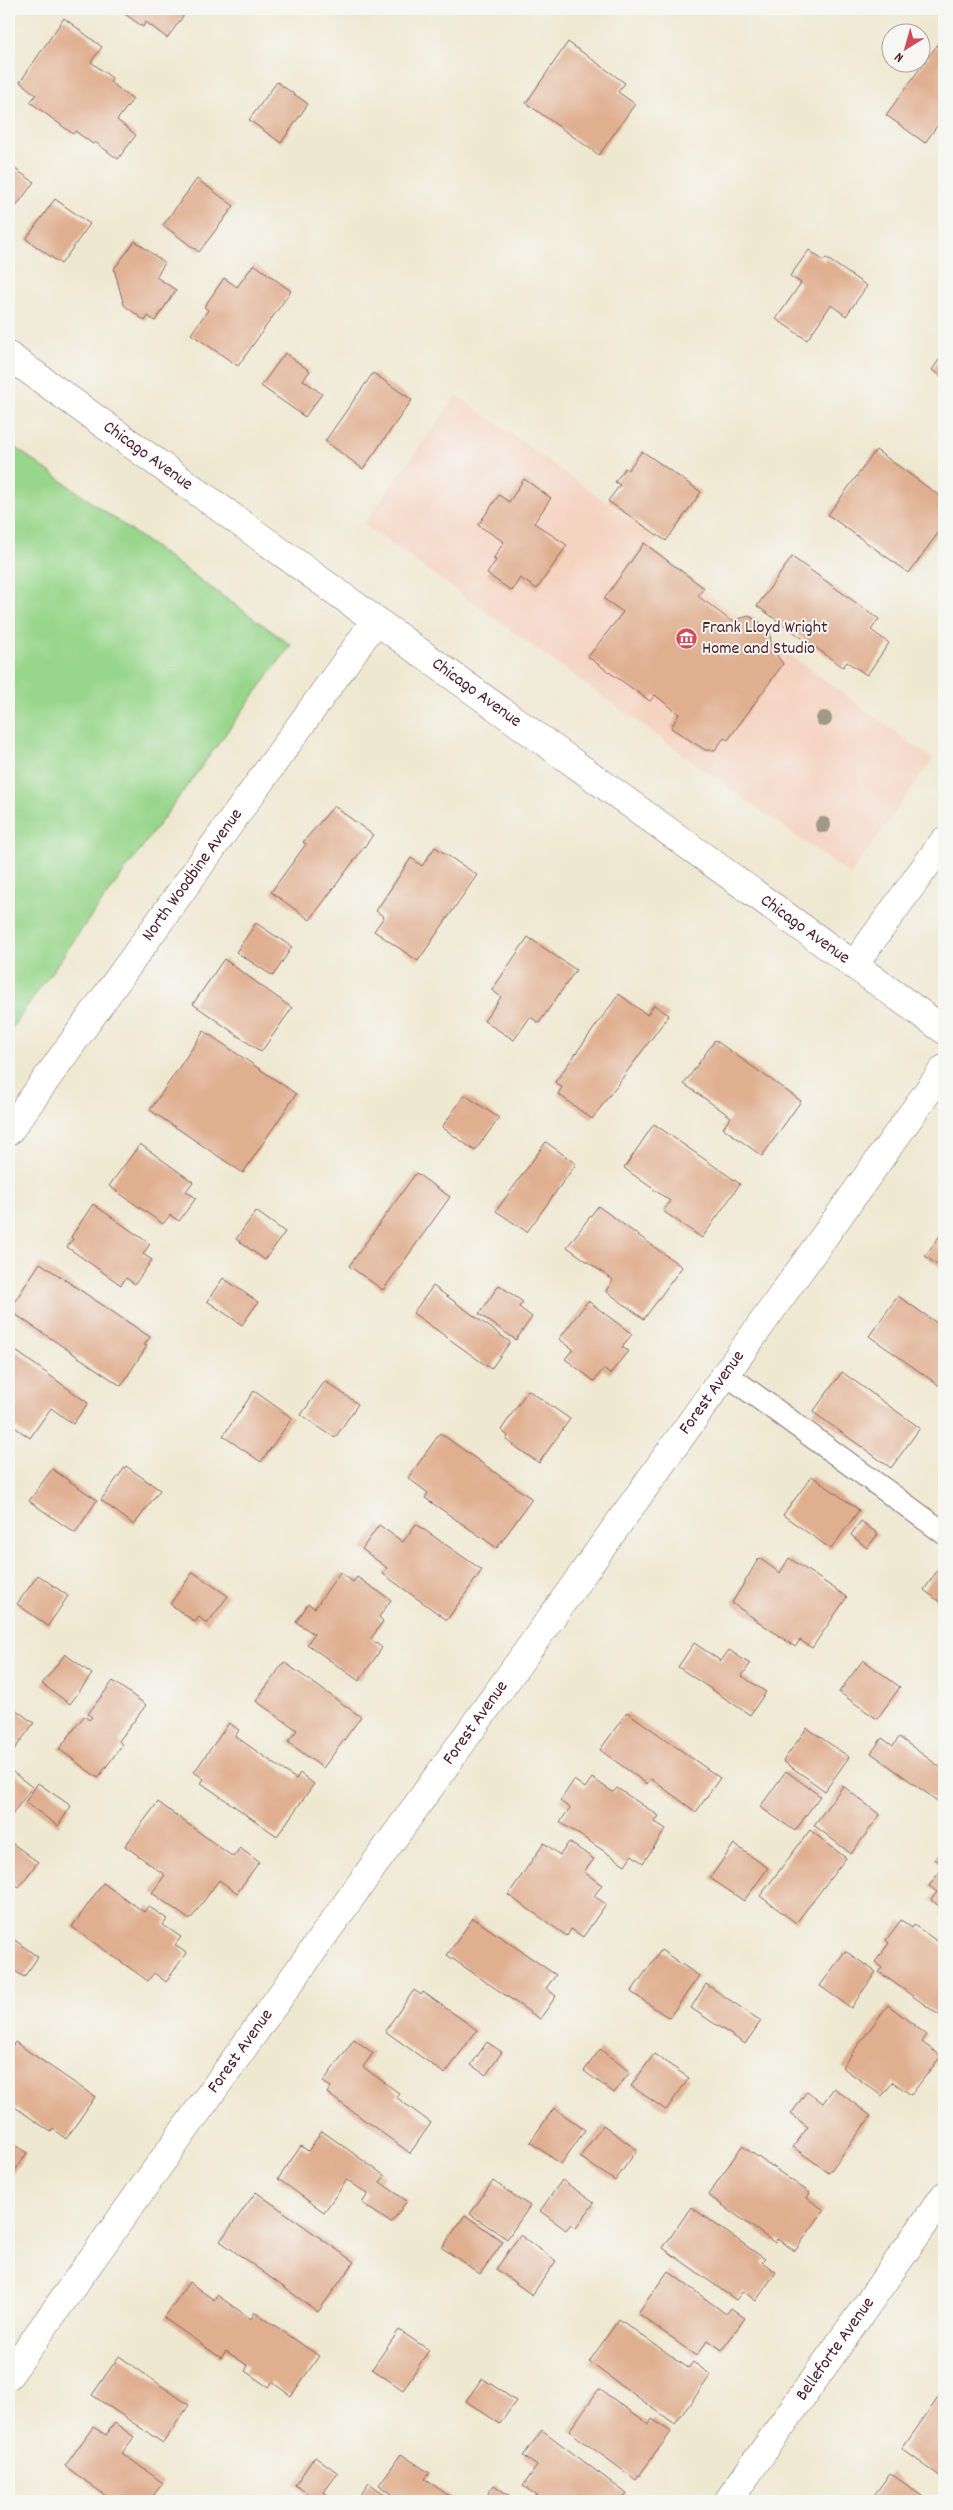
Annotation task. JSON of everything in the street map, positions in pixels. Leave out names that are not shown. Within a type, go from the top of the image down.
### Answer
[{"type":"street","name":"Chicago Avenue","points":[[9,356],[944,1030]]},
{"type":"street","name":"North Woodbine Avenue","points":[[9,1131],[376,620]]},
{"type":"street","points":[[854,965],[944,841]]},
{"type":"street","name":"Forest Avenue","points":[[9,2375],[944,1069]]},
{"type":"street","name":"Belleforte Avenue","points":[[728,2501],[944,2196]]},
{"type":"lane","points":[[726,1374],[944,1533]]},
{"type":"shaded area","points":[[457,395],[657,539],[649,552],[933,759],[850,875],[364,524]]},
{"type":"green space","points":[[9,443],[291,645],[84,926],[9,1032]]},
{"type":"building","points":[[118,9],[184,9],[187,11],[167,38],[146,22],[143,27]]},
{"type":"building","points":[[64,18],[102,47],[91,62],[112,78],[110,82],[133,99],[117,120],[136,135],[118,159],[95,142],[93,144],[75,131],[73,134],[30,102],[36,95],[20,82]]},
{"type":"building","points":[[940,41],[944,44],[944,116],[925,143],[886,115],[917,72],[930,72],[930,55]]},
{"type":"building","points":[[568,42],[625,83],[618,92],[635,104],[599,155],[526,103]]},
{"type":"building","points":[[277,82],[308,104],[281,143],[249,120]]},
{"type":"building","points":[[9,165],[34,182],[9,216]]},
{"type":"building","points":[[197,179],[234,206],[199,252],[163,225]]},
{"type":"building","points":[[55,199],[90,224],[61,264],[26,239]]},
{"type":"building","points":[[135,241],[165,263],[156,277],[176,290],[155,321],[148,316],[145,321],[124,305],[114,269]]},
{"type":"building","points":[[809,250],[824,261],[826,258],[867,286],[846,316],[831,305],[807,340],[776,319],[801,283],[790,276]]},
{"type":"building","points":[[254,264],[291,291],[238,366],[191,334],[208,310],[204,307],[224,278],[237,287]]},
{"type":"building","points":[[285,353],[310,371],[303,380],[322,394],[305,417],[261,386]]},
{"type":"building","points":[[944,353],[944,378],[932,370]]},
{"type":"building","points":[[373,373],[412,400],[363,469],[325,441]]},
{"type":"building","points":[[876,450],[944,499],[944,525],[909,573],[828,515]]},
{"type":"building","points":[[642,451],[701,492],[666,541],[608,501],[620,485],[615,482],[625,468],[628,470]]},
{"type":"building","points":[[524,479],[551,498],[534,523],[567,545],[537,589],[520,578],[512,591],[487,574],[496,560],[493,559],[504,542],[478,525],[499,495],[509,502]]},
{"type":"building","name":"Frank Lloyd Wright Home and Studio","points":[[644,543],[704,588],[698,596],[731,621],[749,616],[770,629],[771,647],[783,664],[728,740],[724,738],[715,750],[705,750],[671,728],[679,714],[655,695],[650,701],[588,657],[623,612],[604,599]]},
{"type":"building","points":[[792,557],[879,619],[871,630],[889,643],[867,675],[847,662],[843,667],[757,606]]},
{"type":"building","points":[[334,806],[373,835],[310,920],[271,892],[306,844],[303,842]]},
{"type":"building","points":[[435,847],[477,875],[418,961],[374,931],[384,917],[376,911],[411,858],[422,866]]},
{"type":"building","points":[[256,923],[292,947],[273,976],[236,952]]},
{"type":"building","points":[[528,937],[576,970],[539,1023],[530,1017],[514,1040],[484,1021],[501,997],[492,990]]},
{"type":"building","points":[[224,959],[292,1008],[261,1052],[193,1004]]},
{"type":"building","points":[[619,994],[647,1015],[654,1005],[669,1015],[592,1119],[558,1094],[562,1087],[555,1082]]},
{"type":"building","points":[[204,1031],[296,1094],[243,1173],[150,1110]]},
{"type":"building","points":[[715,1040],[801,1101],[762,1156],[723,1128],[731,1117],[684,1084]]},
{"type":"building","points":[[465,1095],[499,1118],[475,1151],[442,1127]]},
{"type":"building","points":[[654,1124],[740,1184],[702,1238],[663,1211],[670,1201],[624,1168]]},
{"type":"building","points":[[546,1142],[576,1164],[527,1232],[496,1211]]},
{"type":"building","points":[[140,1144],[193,1182],[186,1191],[196,1198],[179,1221],[170,1215],[163,1224],[109,1186]]},
{"type":"building","points":[[416,1173],[450,1197],[383,1290],[349,1266]]},
{"type":"building","points":[[93,1204],[150,1244],[143,1254],[152,1260],[135,1284],[126,1278],[121,1285],[67,1247],[73,1239],[71,1237]]},
{"type":"building","points":[[598,1206],[682,1267],[644,1319],[606,1291],[613,1280],[567,1247]]},
{"type":"building","points":[[256,1211],[285,1232],[265,1260],[236,1239]]},
{"type":"building","points":[[944,1230],[944,1270],[925,1256]]},
{"type":"building","points":[[40,1263],[150,1337],[144,1345],[147,1346],[121,1386],[9,1310]]},
{"type":"building","points":[[223,1278],[258,1302],[242,1325],[207,1301]]},
{"type":"building","points":[[499,1285],[523,1302],[519,1307],[532,1317],[516,1340],[479,1314]]},
{"type":"building","points":[[433,1286],[510,1342],[491,1369],[413,1313]]},
{"type":"building","points":[[898,1296],[944,1328],[944,1389],[869,1336]]},
{"type":"building","points":[[588,1301],[632,1334],[622,1347],[628,1351],[610,1374],[603,1369],[594,1381],[565,1359],[573,1349],[559,1339]]},
{"type":"building","points":[[9,1346],[88,1403],[73,1424],[51,1408],[30,1438],[9,1423]]},
{"type":"building","points":[[842,1372],[920,1428],[891,1468],[813,1412]]},
{"type":"building","points":[[325,1381],[358,1404],[335,1438],[301,1415]]},
{"type":"building","points":[[528,1390],[570,1419],[539,1463],[506,1440],[508,1436],[501,1430]]},
{"type":"building","points":[[254,1391],[292,1418],[261,1462],[223,1436]]},
{"type":"building","points":[[440,1433],[532,1499],[497,1548],[425,1498],[428,1493],[408,1478]]},
{"type":"building","points":[[126,1466],[160,1490],[134,1525],[101,1500]]},
{"type":"building","points":[[52,1469],[97,1500],[75,1533],[29,1501]]},
{"type":"building","points":[[812,1476],[859,1510],[831,1549],[783,1515]]},
{"type":"building","points":[[861,1521],[878,1534],[867,1548],[851,1535]]},
{"type":"building","points":[[416,1524],[482,1570],[447,1620],[383,1574],[387,1568],[362,1549],[379,1525],[403,1542]]},
{"type":"building","points":[[759,1558],[780,1573],[789,1558],[847,1597],[812,1648],[800,1640],[795,1647],[732,1603]]},
{"type":"building","points":[[944,1561],[944,1605],[924,1590]]},
{"type":"building","points":[[193,1572],[228,1596],[207,1624],[199,1617],[195,1622],[170,1604]]},
{"type":"building","points":[[340,1572],[353,1582],[357,1577],[391,1600],[379,1617],[383,1621],[371,1639],[382,1648],[359,1681],[307,1644],[314,1634],[296,1622],[308,1604],[315,1608]]},
{"type":"building","points":[[38,1575],[68,1596],[48,1626],[17,1604]]},
{"type":"building","points":[[694,1643],[721,1661],[729,1650],[750,1664],[742,1676],[766,1692],[750,1715],[678,1667]]},
{"type":"building","points":[[65,1654],[92,1674],[70,1704],[42,1684]]},
{"type":"building","points":[[863,1660],[900,1687],[877,1719],[839,1692]]},
{"type":"building","points":[[284,1662],[361,1717],[323,1768],[288,1742],[297,1730],[256,1701]]},
{"type":"building","points":[[113,1681],[146,1705],[119,1741],[122,1745],[98,1778],[59,1749],[84,1716],[89,1720],[92,1717],[88,1714]]},
{"type":"building","points":[[9,1705],[34,1723],[14,1750],[9,1746]]},
{"type":"building","points":[[627,1712],[720,1778],[696,1812],[651,1779],[647,1784],[600,1750]]},
{"type":"building","points":[[229,1723],[239,1730],[235,1736],[296,1779],[300,1773],[314,1784],[277,1836],[201,1783],[204,1779],[194,1772]]},
{"type":"building","points":[[807,1728],[849,1757],[825,1791],[783,1761]]},
{"type":"building","points":[[899,1737],[944,1770],[944,1795],[939,1802],[871,1753],[882,1738],[893,1746]]},
{"type":"building","points":[[9,1769],[32,1787],[9,1819]]},
{"type":"building","points":[[786,1771],[820,1796],[795,1831],[760,1807]]},
{"type":"building","points":[[592,1778],[613,1792],[617,1788],[659,1816],[655,1822],[666,1829],[643,1863],[632,1855],[625,1865],[560,1822],[570,1808],[560,1801],[574,1780],[585,1788]]},
{"type":"building","points":[[38,1783],[71,1806],[58,1826],[25,1802]]},
{"type":"building","points":[[843,1786],[880,1815],[851,1854],[814,1825]]},
{"type":"building","points":[[158,1802],[233,1857],[240,1848],[259,1862],[237,1893],[219,1880],[190,1920],[152,1893],[165,1875],[125,1846]]},
{"type":"building","points":[[810,1830],[846,1858],[796,1923],[760,1896]]},
{"type":"building","points":[[9,1841],[38,1862],[19,1887],[9,1880]]},
{"type":"building","points":[[569,1842],[594,1859],[584,1872],[602,1885],[594,1896],[606,1904],[583,1937],[571,1929],[567,1936],[508,1895],[544,1843],[560,1855]]},
{"type":"building","points":[[734,1844],[768,1868],[744,1901],[710,1878]]},
{"type":"building","points":[[944,1847],[944,1866],[935,1859]]},
{"type":"building","points":[[944,1866],[944,1917],[940,1914],[943,1909],[931,1900],[937,1892],[929,1886]]},
{"type":"building","points":[[103,1883],[144,1912],[148,1906],[167,1919],[163,1925],[181,1937],[175,1945],[186,1953],[166,1982],[154,1973],[148,1981],[72,1927]]},
{"type":"building","points":[[473,1918],[556,1975],[546,1988],[556,1996],[540,2019],[447,1955]]},
{"type":"building","points":[[901,1920],[912,1928],[914,1925],[944,1946],[944,2009],[939,2015],[879,1972],[882,1968],[875,1962],[889,1943],[886,1940]]},
{"type":"building","points":[[9,1936],[38,1957],[24,1977],[9,1967]]},
{"type":"building","points":[[661,1950],[699,1976],[669,2018],[631,1992]]},
{"type":"building","points":[[845,1951],[876,1972],[851,2008],[820,1986]]},
{"type":"building","points":[[706,1984],[761,2021],[745,2044],[691,2008]]},
{"type":"building","points":[[414,1990],[421,1995],[423,1992],[477,2030],[445,2074],[385,2031]]},
{"type":"building","points":[[888,2005],[927,2035],[922,2042],[941,2056],[911,2095],[893,2082],[882,2096],[842,2067]]},
{"type":"building","points":[[354,2039],[373,2053],[363,2067],[399,2093],[396,2097],[431,2123],[410,2153],[327,2093],[331,2087],[323,2082]]},
{"type":"building","points":[[15,2042],[95,2097],[66,2139],[53,2129],[51,2132],[9,2103],[9,2051]]},
{"type":"building","points":[[487,2042],[502,2052],[486,2075],[471,2065]]},
{"type":"building","points":[[600,2049],[630,2072],[614,2093],[584,2071]]},
{"type":"building","points":[[654,2054],[689,2078],[666,2110],[631,2086]]},
{"type":"building","points":[[834,2088],[871,2116],[829,2173],[793,2147],[808,2127],[791,2114],[807,2091],[823,2103]]},
{"type":"building","points":[[554,2108],[585,2130],[561,2164],[530,2142]]},
{"type":"building","points":[[603,2125],[637,2150],[615,2181],[580,2157]]},
{"type":"building","points":[[322,2131],[385,2176],[380,2182],[407,2201],[391,2223],[362,2203],[368,2194],[347,2180],[324,2212],[278,2179],[301,2146],[308,2151]]},
{"type":"building","points":[[9,2141],[27,2153],[9,2179]]},
{"type":"building","points":[[742,2146],[810,2193],[807,2198],[824,2210],[795,2251],[777,2239],[775,2243],[708,2195]]},
{"type":"building","points":[[562,2180],[594,2203],[576,2228],[571,2224],[566,2230],[540,2211]]},
{"type":"building","points":[[493,2181],[530,2206],[507,2239],[470,2214]]},
{"type":"building","points":[[256,2192],[354,2262],[318,2312],[220,2241]]},
{"type":"building","points":[[691,2207],[765,2259],[762,2262],[776,2272],[756,2301],[743,2291],[736,2300],[663,2248]]},
{"type":"building","points":[[465,2215],[503,2242],[480,2274],[442,2248]]},
{"type":"building","points":[[520,2235],[556,2261],[532,2295],[496,2269]]},
{"type":"building","points":[[668,2271],[726,2314],[731,2308],[745,2318],[722,2350],[708,2340],[696,2356],[638,2313]]},
{"type":"building","points":[[189,2282],[214,2300],[217,2295],[251,2319],[255,2312],[319,2356],[291,2396],[272,2382],[268,2387],[245,2371],[248,2366],[226,2351],[221,2358],[164,2318]]},
{"type":"building","points":[[619,2319],[688,2368],[693,2362],[711,2375],[675,2424],[589,2362]]},
{"type":"building","points":[[399,2330],[429,2350],[403,2390],[372,2369]]},
{"type":"building","points":[[119,2356],[189,2405],[163,2443],[92,2395]]},
{"type":"building","points":[[482,2378],[516,2401],[500,2424],[466,2401]]},
{"type":"building","points":[[599,2389],[649,2424],[652,2419],[671,2432],[636,2480],[569,2431]]},
{"type":"building","points":[[938,2398],[944,2402],[944,2479],[902,2449]]},
{"type":"building","points":[[115,2423],[134,2437],[122,2453],[163,2483],[149,2501],[113,2501],[65,2466],[93,2427],[106,2435]]},
{"type":"building","points":[[542,2430],[627,2494],[621,2501],[545,2501],[523,2486],[537,2466],[523,2456]]},
{"type":"building","points":[[401,2454],[430,2473],[425,2479],[452,2498],[450,2501],[402,2501],[379,2485]]},
{"type":"building","points":[[315,2456],[338,2473],[324,2492],[329,2496],[326,2501],[308,2501],[311,2496],[295,2485]]},
{"type":"building","points":[[890,2473],[926,2499],[925,2501],[870,2501]]},
{"type":"building","points":[[369,2483],[394,2501],[356,2501]]},
{"type":"building","points":[[494,2485],[517,2501],[483,2501]]},
{"type":"place","name":"Frank Lloyd Wright Home and Studio","points":[[686,638]]}]
